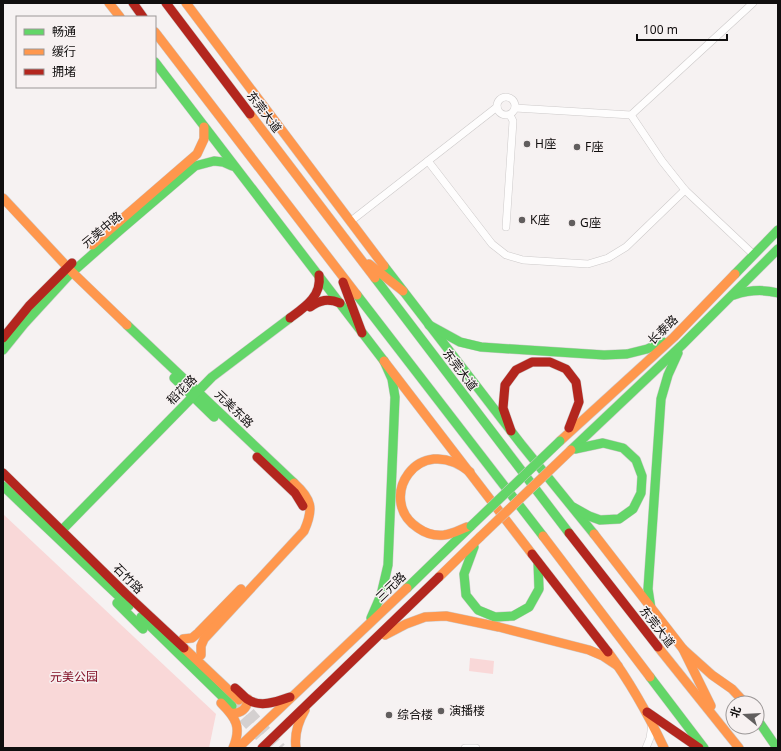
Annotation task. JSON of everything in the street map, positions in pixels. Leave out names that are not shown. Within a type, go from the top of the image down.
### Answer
[{"type":"main road","points":[[109,3],[119,16]]},
{"type":"main road","points":[[133,3],[142,16]]},
{"type":"main road","name":"东莞大道","points":[[166,3],[633,616],[739,748]]},
{"type":"main road","points":[[186,3],[403,291],[573,507],[651,609],[683,649],[712,675],[732,689],[737,695]]},
{"type":"main road","points":[[156,33],[704,748]]},
{"type":"main road","points":[[156,63],[618,666],[647,712],[664,748]]},
{"type":"main road","name":"元美中路","points":[[3,350],[68,272],[197,154],[204,139],[204,126]]},
{"type":"main road","name":"元美中路","points":[[3,338],[29,306],[195,166],[204,162],[217,161],[230,164],[235,168]]},
{"type":"main road","name":"元美东路","points":[[3,198],[68,272]]},
{"type":"main road","name":"元美东路","points":[[3,207],[68,272],[197,395],[295,493],[302,504],[304,519],[298,528],[198,633],[192,638],[183,639]]},
{"type":"main road","name":"长泰路","points":[[560,441],[674,337],[778,230]]},
{"type":"main road","name":"长泰路","points":[[571,450],[682,345],[778,249]]},
{"type":"main road","points":[[357,255],[403,291]]},
{"type":"main road","points":[[338,270],[362,332]]},
{"type":"main road","name":"稻花路","points":[[65,533],[197,395],[212,377],[307,305],[314,298],[319,289],[319,275]]},
{"type":"main road","points":[[730,297],[753,289],[769,290],[778,293]]},
{"type":"main road","name":"稻花路","points":[[197,395],[214,380],[319,301],[327,299],[340,303]]},
{"type":"main road","points":[[429,324],[447,336],[460,342],[481,347],[604,355],[633,353],[647,349],[674,337]]},
{"type":"main road","points":[[651,609],[648,589],[661,399],[673,362],[682,345]]},
{"type":"main road","points":[[364,629],[376,609],[388,566],[395,397],[392,379],[384,361]]},
{"type":"main road","points":[[511,430],[503,408],[503,390],[509,376],[520,366],[530,362],[551,362],[559,364],[569,371],[578,385],[579,398],[577,413],[560,441]]},
{"type":"main road","name":"元美东路","points":[[197,395],[299,487],[308,500],[311,510],[304,532],[204,639],[201,646],[200,655]]},
{"type":"main road","name":"三元路","points":[[238,748],[560,441]]},
{"type":"main road","points":[[262,748],[571,450],[586,445],[608,443],[620,446],[636,459],[642,476],[642,486],[640,496],[630,511],[622,517],[614,520],[599,520],[588,516],[573,507]]},
{"type":"main road","points":[[470,472],[451,460],[442,458],[424,460],[407,474],[402,485],[400,497],[404,516],[411,524],[420,530],[431,534],[444,535],[471,526]]},
{"type":"main road","name":"石竹路","points":[[3,473],[65,533],[116,589],[123,600],[237,705]]},
{"type":"main road","name":"石竹路","points":[[3,486],[116,589]]},
{"type":"main road","points":[[480,537],[467,562],[464,572],[465,596],[480,612],[500,618],[511,618],[529,607],[536,598],[540,587],[541,576],[538,562]]},
{"type":"main road","points":[[116,589],[130,590],[200,655],[237,705],[235,718],[238,737],[233,748]]},
{"type":"main road","points":[[372,641],[406,624],[425,617],[446,616],[499,627],[590,650],[603,656],[618,666]]},
{"type":"main road","points":[[683,649],[718,721]]},
{"type":"main road","points":[[237,705],[273,704],[293,695]]},
{"type":"main road","points":[[296,748],[296,729],[309,702]]},
{"type":"main road","points":[[647,712],[699,748]]},
{"type":"main road","points":[[765,731],[777,748]]},
{"type":"street","points":[[515,108],[631,115],[753,3]]},
{"type":"street","points":[[351,221],[497,107],[500,99],[508,97],[513,100],[515,108],[510,115]]},
{"type":"street","points":[[497,107],[501,114],[510,115]]},
{"type":"street","points":[[506,227],[513,121],[510,115]]},
{"type":"street","points":[[631,115],[662,161],[685,190],[754,255]]},
{"type":"street","points":[[428,161],[492,244],[506,255],[523,260],[588,264],[608,258],[626,247],[685,190]]},
{"type":"street","points":[[646,748],[650,738],[652,722]]},
{"type":"street","points":[[466,748],[476,748]]},
{"type":"green space","name":"元美公园","points":[[3,514],[216,714],[209,748],[3,748]]},
{"type":"green space","points":[[470,658],[494,661],[493,674],[469,671]]},
{"type":"tunnel","points":[[240,701],[281,748]]},
{"type":"tunnel","points":[[233,707],[270,748]]},
{"type":"traffic: fast","points":[[156,63],[384,361]]},
{"type":"traffic: fast","points":[[3,350],[24,324],[69,275],[195,166],[214,161],[223,162],[232,166]]},
{"type":"traffic: fast","points":[[735,274],[778,230]]},
{"type":"traffic: fast","points":[[571,450],[682,345],[778,249]]},
{"type":"traffic: fast","points":[[384,266],[521,444],[594,534]]},
{"type":"traffic: fast","points":[[375,278],[569,533]]},
{"type":"traffic: fast","points":[[734,295],[756,291],[778,293]]},
{"type":"traffic: fast","points":[[357,295],[543,536]]},
{"type":"traffic: fast","points":[[62,530],[212,377],[290,318]]},
{"type":"traffic: fast","points":[[127,325],[294,483]]},
{"type":"traffic: fast","points":[[429,325],[460,342],[481,347],[604,355],[627,354],[647,349],[663,342]]},
{"type":"traffic: fast","points":[[651,609],[648,589],[661,399],[668,375],[678,353]]},
{"type":"traffic: fast","points":[[371,618],[381,595],[388,565],[395,397],[392,379],[384,361]]},
{"type":"traffic: fast","points":[[174,378],[214,417]]},
{"type":"traffic: fast","points":[[471,526],[560,441]]},
{"type":"traffic: fast","points":[[573,507],[600,520],[619,519],[633,509],[641,493],[642,476],[636,460],[623,448],[603,443],[575,449]]},
{"type":"traffic: fast","points":[[3,486],[129,606]]},
{"type":"traffic: fast","points":[[407,588],[471,526]]},
{"type":"traffic: fast","points":[[474,547],[464,574],[466,595],[478,610],[495,617],[513,616],[529,607],[539,589],[538,562]]},
{"type":"traffic: fast","points":[[117,603],[143,629]]},
{"type":"traffic: fast","points":[[141,617],[232,706]]},
{"type":"traffic: fast","points":[[650,677],[704,748]]},
{"type":"traffic: fast","points":[[765,731],[777,748]]},
{"type":"traffic: slow","points":[[109,3],[119,16]]},
{"type":"traffic: slow","points":[[186,3],[384,266]]},
{"type":"traffic: slow","points":[[156,33],[357,295]]},
{"type":"traffic: slow","points":[[250,114],[375,278]]},
{"type":"traffic: slow","points":[[92,245],[197,154],[204,139],[204,127]]},
{"type":"traffic: slow","points":[[3,198],[72,272],[127,325]]},
{"type":"traffic: slow","points":[[369,264],[403,291]]},
{"type":"traffic: slow","points":[[560,441],[674,337],[735,274]]},
{"type":"traffic: slow","points":[[384,361],[532,554]]},
{"type":"traffic: slow","points":[[480,537],[571,450]]},
{"type":"traffic: slow","points":[[467,527],[444,535],[433,535],[427,533],[418,528],[406,516],[401,502],[402,487],[408,474],[419,464],[434,459],[451,461],[470,472]]},
{"type":"traffic: slow","points":[[201,655],[201,646],[204,639],[304,531],[309,516],[310,505],[305,494],[294,483]]},
{"type":"traffic: slow","points":[[594,534],[683,649],[738,695]]},
{"type":"traffic: slow","points":[[543,536],[650,677]]},
{"type":"traffic: slow","points":[[439,577],[480,537]]},
{"type":"traffic: slow","points":[[238,748],[407,588]]},
{"type":"traffic: slow","points":[[183,639],[192,638],[198,633],[241,589]]},
{"type":"traffic: slow","points":[[385,635],[406,624],[425,617],[446,616],[499,627],[589,650],[603,656],[618,666]]},
{"type":"traffic: slow","points":[[658,647],[739,748]]},
{"type":"traffic: slow","points":[[184,648],[239,700]]},
{"type":"traffic: slow","points":[[683,649],[711,706]]},
{"type":"traffic: slow","points":[[608,652],[638,698],[664,748]]},
{"type":"traffic: slow","points":[[231,713],[241,712],[245,708],[248,699]]},
{"type":"traffic: slow","points":[[221,703],[234,718],[236,723],[237,734],[233,748]]},
{"type":"traffic: slow","points":[[296,748],[297,728],[305,710]]},
{"type":"traffic: jam","points":[[133,3],[142,16]]},
{"type":"traffic: jam","points":[[166,3],[250,114]]},
{"type":"traffic: jam","points":[[3,338],[29,306],[72,263]]},
{"type":"traffic: jam","points":[[290,318],[307,305],[315,295],[318,289],[319,275]]},
{"type":"traffic: jam","points":[[343,282],[362,333]]},
{"type":"traffic: jam","points":[[310,307],[324,300],[340,303]]},
{"type":"traffic: jam","points":[[511,431],[503,408],[505,385],[516,370],[532,362],[550,362],[566,369],[576,382],[579,402],[569,428]]},
{"type":"traffic: jam","points":[[257,457],[295,493],[303,506]]},
{"type":"traffic: jam","points":[[3,473],[126,594],[184,648]]},
{"type":"traffic: jam","points":[[569,533],[658,647]]},
{"type":"traffic: jam","points":[[532,554],[608,652]]},
{"type":"traffic: jam","points":[[262,748],[439,577]]},
{"type":"traffic: jam","points":[[235,688],[252,702],[263,704],[290,697]]},
{"type":"traffic: jam","points":[[647,712],[699,748]]},
{"type":"place","name":"H座","points":[[527,144]]},
{"type":"place","name":"F座","points":[[577,147]]},
{"type":"place","name":"K座","points":[[522,220]]},
{"type":"place","name":"G座","points":[[572,223]]},
{"type":"place","name":"演播楼","points":[[441,711]]},
{"type":"place","name":"综合楼","points":[[389,715]]}]
